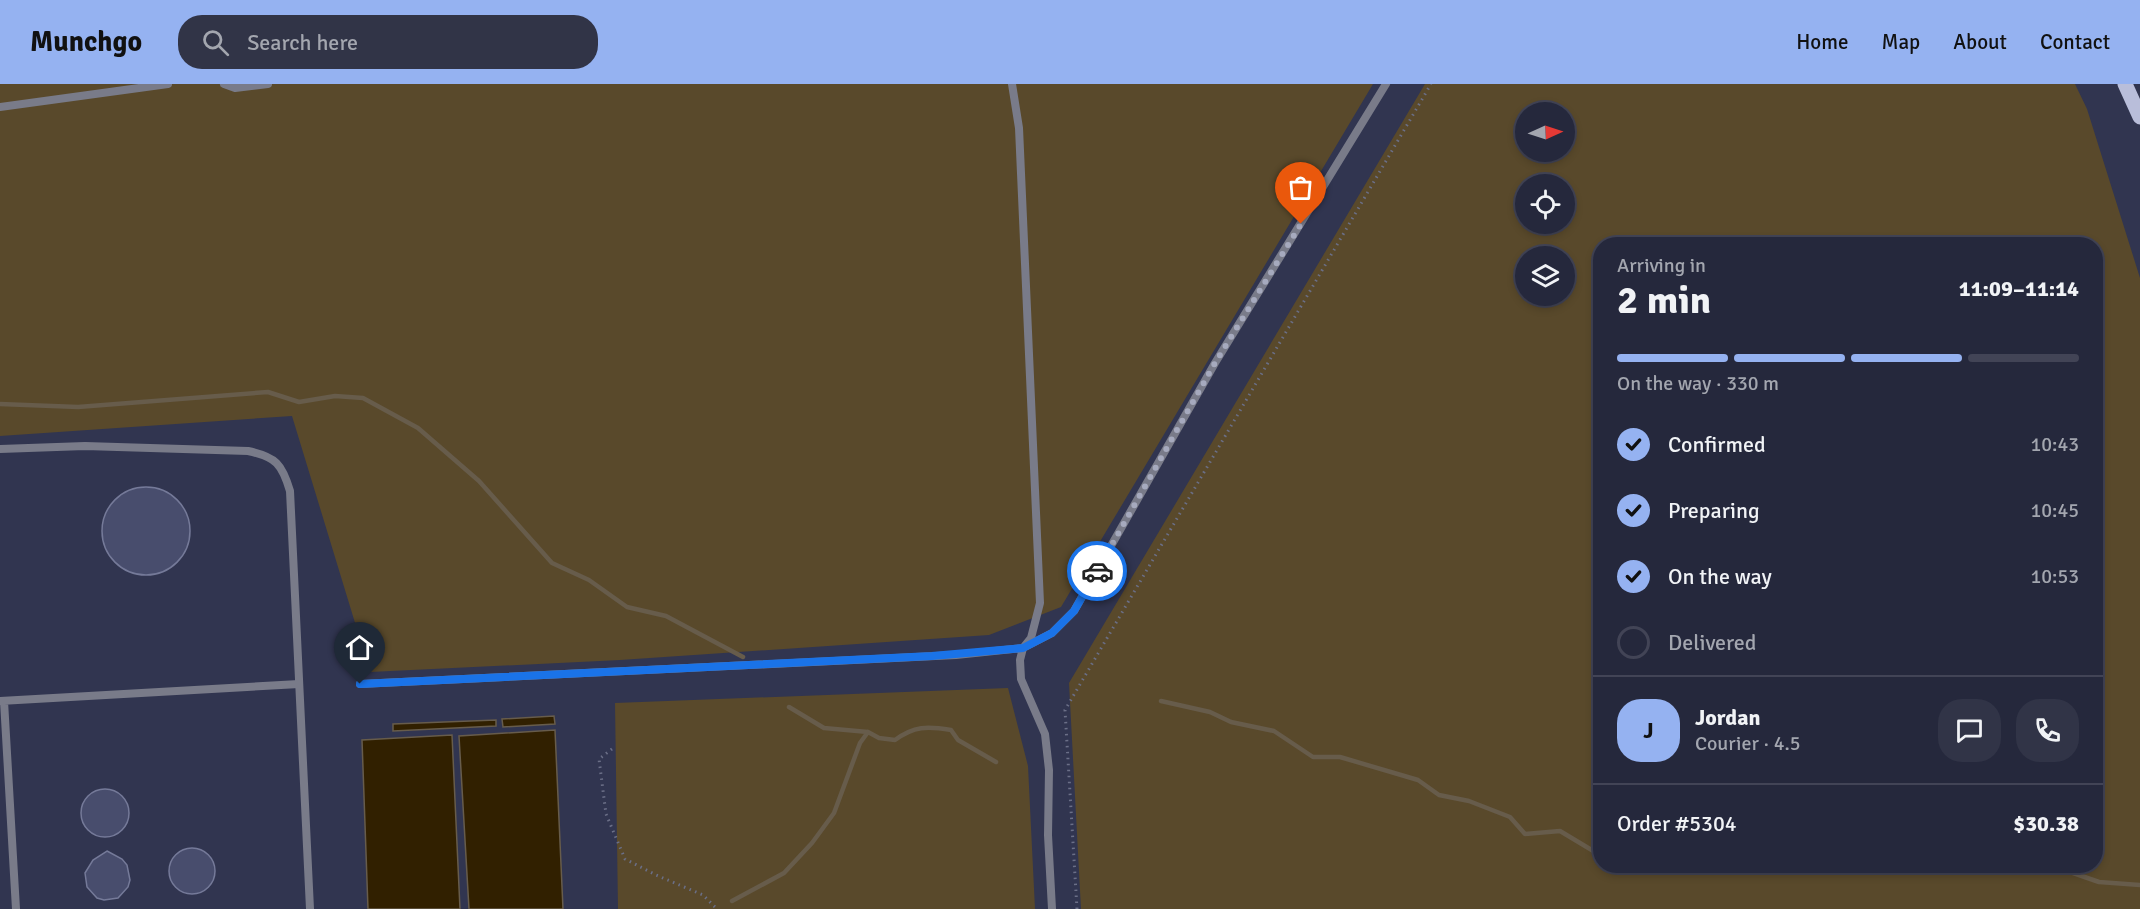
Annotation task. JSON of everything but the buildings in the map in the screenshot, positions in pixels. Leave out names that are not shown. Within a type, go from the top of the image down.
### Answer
[{"type":"main road","points":[[2125,84],[2140,117]]},
{"type":"lane","points":[[0,107],[168,84]]},
{"type":"lane","points":[[224,84],[235,88],[268,84]]},
{"type":"lane","points":[[1012,84],[1019,128],[1040,593],[1040,603],[1031,638],[1023,648],[1020,660],[1021,679],[1045,735],[1052,909]]},
{"type":"lane","points":[[360,684],[944,656],[1023,648],[1052,633],[1074,611],[1215,363],[1386,84]]},
{"type":"lane","points":[[0,449],[85,446],[248,451],[266,455],[276,461],[284,472],[290,491],[310,909]]},
{"type":"lane","points":[[16,909],[2,701],[299,684]]},
{"type":"path","points":[[1077,909],[1065,710],[1431,84]]},
{"type":"path","points":[[612,749],[599,759],[606,814],[625,859],[703,895],[717,909]]},
{"type":"shaded area","points":[[0,84],[1373,84],[1061,607],[989,635],[620,660],[370,672],[292,416],[0,436]]},
{"type":"shaded area","points":[[1425,84],[2075,84],[2087,109],[2140,278],[2140,909],[1081,909],[1069,683]]},
{"type":"shaded area","points":[[1008,688],[1028,766],[1035,909],[618,909],[615,703]]},
{"type":"shaded area","points":[[554,716],[555,724],[503,727],[502,719]]},
{"type":"shaded area","points":[[496,720],[496,726],[393,731],[393,724]]},
{"type":"shaded area","points":[[555,730],[563,909],[469,909],[459,736]]},
{"type":"shaded area","points":[[452,735],[460,909],[368,909],[362,740]]},
{"type":"waterway","points":[[0,404],[78,407],[268,392],[299,402],[335,396],[363,398],[418,428],[479,481],[552,563],[589,580],[627,607],[666,616],[743,657]]},
{"type":"waterway","points":[[1161,701],[1210,712],[1231,722],[1274,731],[1313,757],[1340,757],[1418,780],[1439,795],[1469,801],[1510,817],[1525,834],[1560,831],[1593,851]]},
{"type":"waterway","points":[[789,707],[824,728],[868,732],[879,738],[895,740],[908,732],[921,728],[951,730],[958,740],[996,762]]},
{"type":"waterway","points":[[732,901],[784,873],[812,843],[834,813],[860,743],[868,732]]},
{"type":"waterway","points":[[2073,873],[2099,882],[2140,885]]},
{"type":"way so far","points":[[1097,571],[1215,363],[1301,224]]},
{"type":"route","points":[[360,684],[700,669],[956,655],[1023,648],[1052,633],[1074,611],[1097,571]]}]
